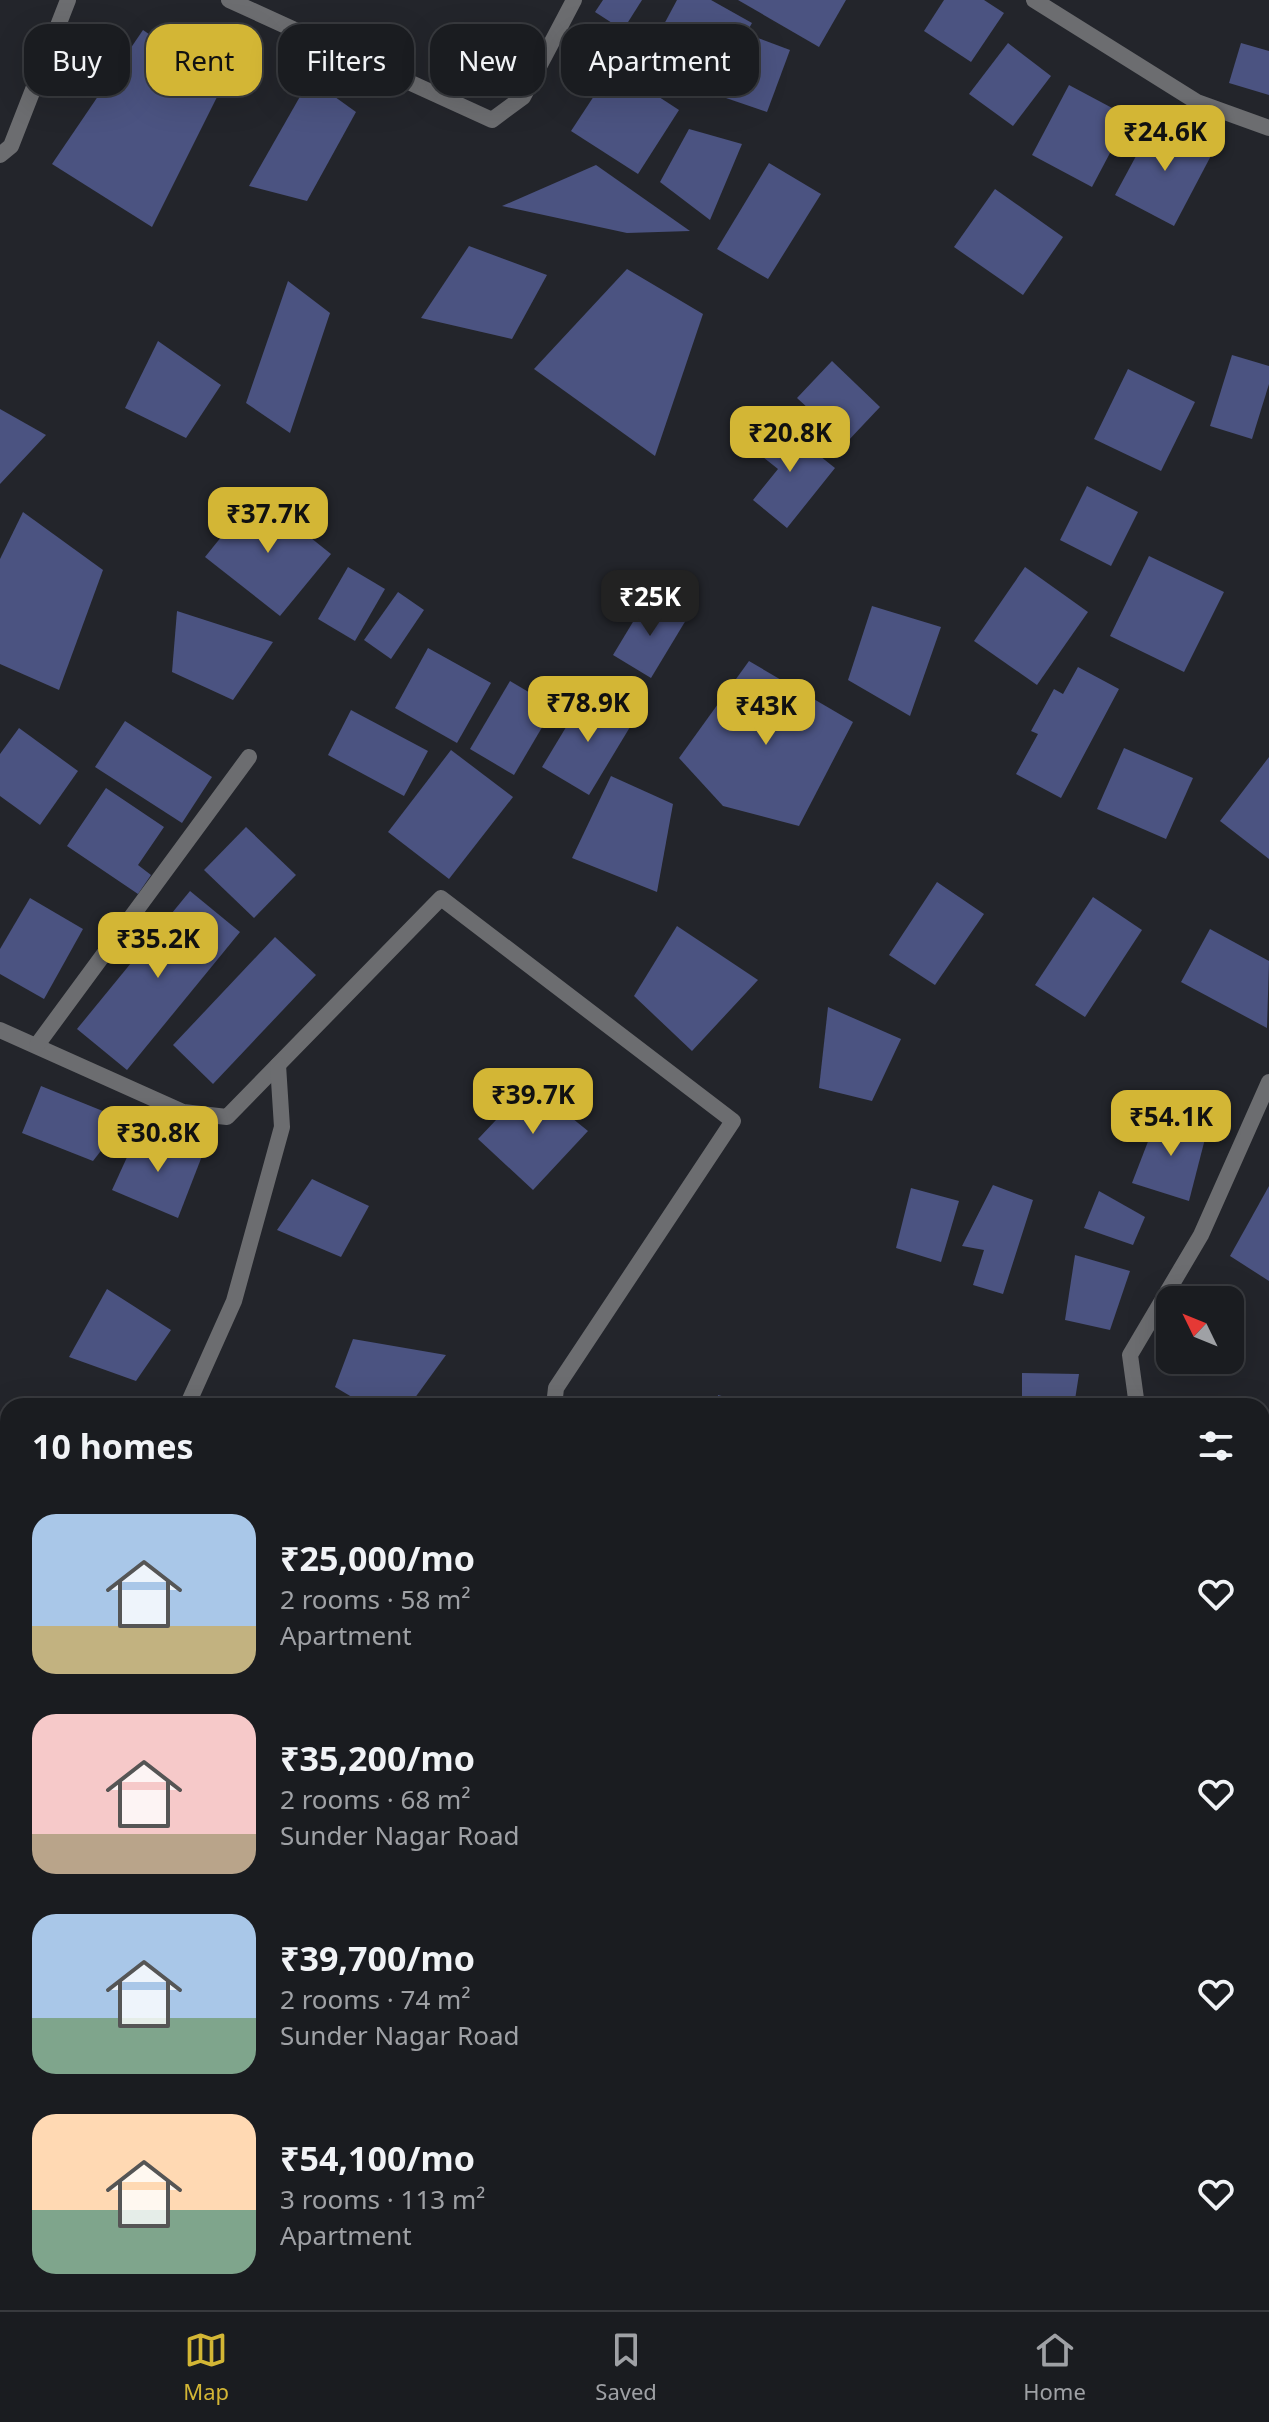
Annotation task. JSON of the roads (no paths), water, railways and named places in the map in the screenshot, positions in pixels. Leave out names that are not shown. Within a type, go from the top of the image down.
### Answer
[{"type":"street","points":[[0,155],[11,146],[68,0]]},
{"type":"street","points":[[229,0],[492,120],[523,97],[574,0]]},
{"type":"street","points":[[1034,0],[1197,102],[1269,128]]},
{"type":"street","points":[[37,1045],[249,757]]},
{"type":"street","points":[[0,1030],[183,1112],[227,1117],[441,898],[733,1121],[556,1388],[555,1398]]},
{"type":"street","points":[[191,1398],[234,1301],[282,1127],[278,1065]]},
{"type":"street","points":[[1136,1398],[1130,1355],[1201,1235],[1269,1082]]}]
